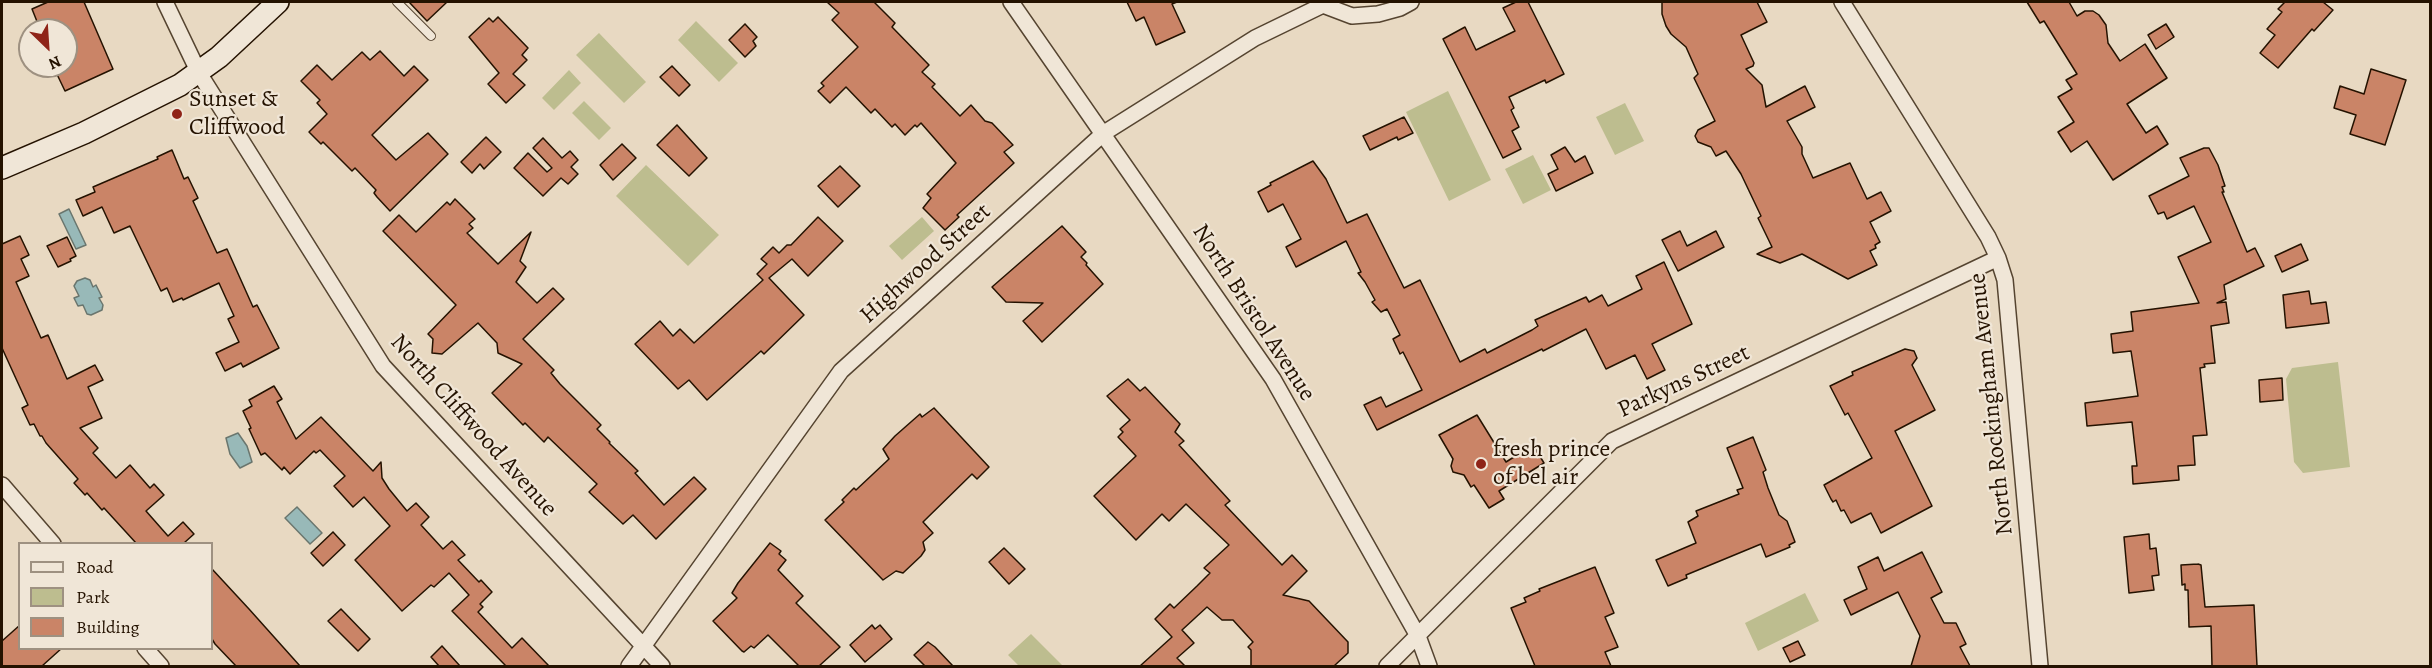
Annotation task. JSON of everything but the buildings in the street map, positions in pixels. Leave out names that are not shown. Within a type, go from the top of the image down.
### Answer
[{"type":"main road","points":[[2,168],[84,133],[199,73],[278,2]]},
{"type":"street","name":"North Cliffwood Avenue","points":[[165,2],[199,73],[383,366],[662,666]]},
{"type":"street","name":"North Bristol Avenue","points":[[1011,2],[1273,379],[1418,636],[1429,666]]},
{"type":"street","name":"Highwood Street","points":[[629,666],[841,371],[1104,133],[1255,38],[1322,3],[1352,16],[1378,14],[1412,2]]},
{"type":"street","name":"North Rockingham Avenue","points":[[1842,2],[1988,237],[2005,280],[2040,666]]},
{"type":"street","name":"Parkyns Street","points":[[1387,666],[1612,441],[1998,258]]},
{"type":"street","points":[[2,485],[52,542]]},
{"type":"street","points":[[147,650],[161,666]]},
{"type":"lane","points":[[397,2],[431,36]]},
{"type":"green space","points":[[696,21],[738,63],[719,82],[678,40]]},
{"type":"green space","points":[[599,33],[646,82],[624,103],[576,55]]},
{"type":"green space","points":[[569,70],[581,83],[554,110],[542,98]]},
{"type":"green space","points":[[1448,91],[1491,180],[1449,201],[1406,112]]},
{"type":"green space","points":[[584,101],[611,128],[599,140],[572,113]]},
{"type":"green space","points":[[1625,103],[1644,141],[1615,155],[1596,117]]},
{"type":"green space","points":[[1533,155],[1551,190],[1523,204],[1505,169]]},
{"type":"green space","points":[[646,165],[719,235],[688,266],[616,196]]},
{"type":"green space","points":[[922,217],[934,231],[902,260],[889,246]]},
{"type":"green space","points":[[2338,362],[2350,467],[2303,473],[2294,462],[2286,379],[2292,368]]},
{"type":"green space","points":[[1805,593],[1819,621],[1758,651],[1745,623]]},
{"type":"green space","points":[[1031,634],[1063,666],[1019,666],[1008,655]]},
{"type":"water","points":[[69,209],[86,245],[76,249],[59,214]]},
{"type":"water","points":[[85,278],[90,280],[93,287],[96,285],[102,297],[99,298],[103,305],[102,310],[91,315],[87,314],[83,305],[78,306],[74,298],[79,296],[74,286],[77,281]]},
{"type":"water","points":[[238,433],[247,446],[252,462],[240,468],[230,454],[226,438]]},
{"type":"water","points":[[297,507],[322,533],[310,544],[285,518]]},
{"type":"place","name":"Sunset & Cliffwood","points":[[177,114]]},
{"type":"place","name":"fresh prince of bel air","points":[[1481,464]]}]
